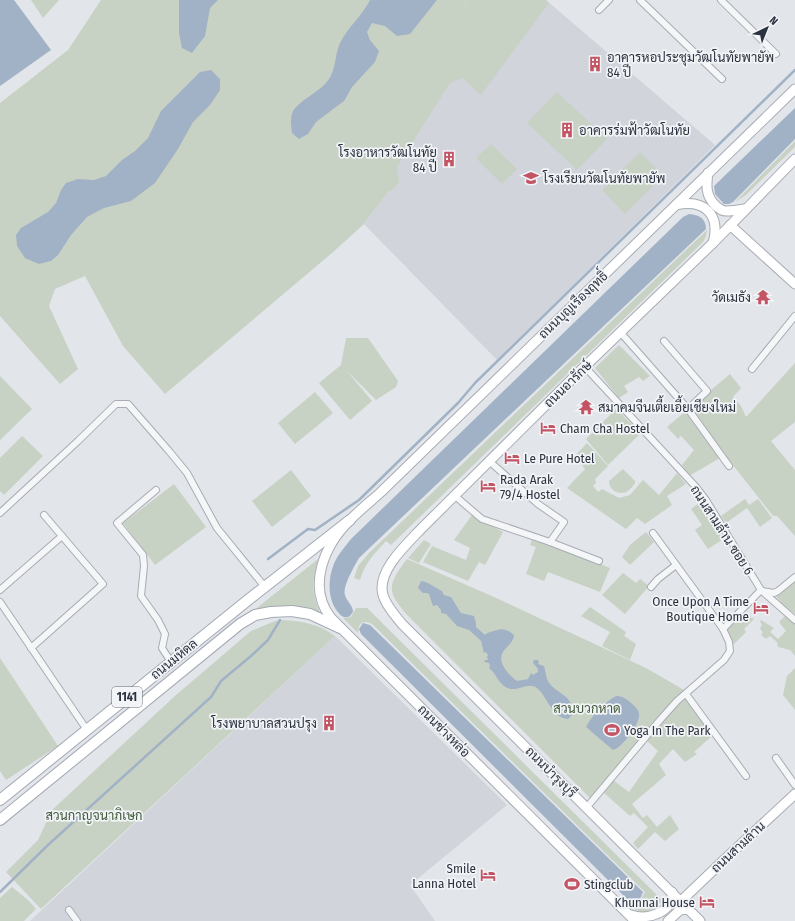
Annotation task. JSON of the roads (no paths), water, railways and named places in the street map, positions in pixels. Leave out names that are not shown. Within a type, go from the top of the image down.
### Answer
[{"type":"main road","name":"ถนนบุญเรืองฤทธิ์","points":[[350,520],[381,492],[795,89]]},
{"type":"main road","name":"ถนนอารักษ์","points":[[402,624],[388,606],[383,594],[383,582],[399,552],[489,461],[713,243],[795,159]]},
{"type":"main road","points":[[708,173],[707,191],[710,200],[717,207],[724,211],[745,209]]},
{"type":"main road","points":[[676,205],[686,203],[695,204],[704,208],[711,214],[715,223],[716,233],[713,243]]},
{"type":"main road","points":[[730,225],[795,284]]},
{"type":"main road","name":"ถนนมหิดล","points":[[0,800],[248,600],[350,520]]},
{"type":"main road","name":"ถนนช่างหล่อ","points":[[350,520],[331,543],[320,571],[319,582],[321,601],[325,610],[340,628],[635,921]]},
{"type":"main road","name":"ถนนมหิดล","points":[[0,820],[240,624],[255,616],[271,612],[292,611],[310,614],[340,628]]},
{"type":"main road","name":"ถนนบำรุงบุรี","points":[[402,624],[700,921]]},
{"type":"main road","name":"ถนนสามล้าน","points":[[681,901],[795,794]]},
{"type":"main road","points":[[626,911],[636,919],[645,921],[653,918],[669,906],[672,901],[672,892]]},
{"type":"main road","points":[[668,921],[680,910],[689,909]]},
{"type":"main road","points":[[626,911],[628,921]]},
{"type":"street","points":[[599,10],[609,0]]},
{"type":"street","points":[[640,0],[722,79]]},
{"type":"street","points":[[721,0],[776,54]]},
{"type":"street","points":[[752,369],[795,316]]},
{"type":"street","points":[[621,333],[688,409],[729,466]]},
{"type":"street","points":[[664,341],[707,391],[688,409]]},
{"type":"street","name":"ถนนสามล้าน ซอย 6","points":[[585,367],[696,487],[706,500],[761,590],[795,620]]},
{"type":"street","points":[[0,513],[116,404],[128,404],[170,451],[187,473],[217,528],[265,587]]},
{"type":"street","points":[[489,461],[538,504],[564,522],[550,542]]},
{"type":"street","points":[[156,490],[118,523],[143,555],[144,566],[140,596],[162,627],[164,634],[162,648],[171,662]]},
{"type":"street","points":[[455,496],[482,519],[550,542],[599,561]]},
{"type":"street","points":[[31,648],[103,584],[44,515]]},
{"type":"street","points":[[586,807],[660,720],[724,660],[730,651],[729,642],[723,629],[653,533]]},
{"type":"street","points":[[0,590],[62,536]]},
{"type":"street","points":[[651,587],[658,579],[676,565]]},
{"type":"street","points":[[723,629],[761,590],[774,593],[795,577]]},
{"type":"street","points":[[0,602],[87,730]]},
{"type":"street","points":[[686,694],[746,776]]},
{"type":"street","points":[[776,758],[795,785]]},
{"type":"street","points":[[69,910],[78,921]]},
{"type":"water","points":[[0,0],[14,0],[51,50],[0,86]]},
{"type":"water","points":[[179,0],[218,0],[210,8],[205,36],[192,53],[182,48],[179,33]]},
{"type":"water","points":[[370,0],[437,0],[410,34],[397,36],[385,26],[372,23],[367,32],[370,40],[379,51],[375,62],[352,87],[344,101],[316,122],[308,134],[299,139],[292,133],[291,119],[293,111],[323,86],[330,78],[340,43]]},
{"type":"water","points":[[211,70],[220,79],[220,90],[210,105],[193,122],[178,149],[155,183],[131,201],[104,208],[87,217],[71,235],[58,255],[51,261],[39,264],[25,258],[17,246],[16,235],[21,228],[48,212],[56,203],[61,190],[66,183],[78,179],[94,180],[106,176],[148,138],[161,111],[200,72]]},
{"type":"water","points":[[795,108],[795,139],[733,202],[724,204],[715,194],[714,186]]},
{"type":"water","points":[[689,214],[696,215],[701,218],[705,222],[706,229],[359,558],[345,587],[345,595],[352,607],[353,612],[348,617],[341,616],[333,605],[331,598],[330,576],[338,556],[351,539],[683,217]]},
{"type":"water","points":[[421,581],[442,591],[444,595],[451,597],[461,613],[474,616],[476,627],[485,635],[489,632],[502,629],[509,631],[514,635],[511,643],[502,654],[501,658],[505,669],[517,681],[528,679],[531,673],[533,675],[538,672],[538,669],[533,663],[534,660],[539,661],[538,664],[544,666],[549,682],[570,702],[573,710],[571,716],[568,719],[558,715],[542,693],[535,687],[529,686],[511,689],[504,686],[489,668],[489,663],[485,662],[484,660],[488,660],[488,655],[486,652],[484,653],[481,641],[469,630],[457,626],[446,614],[441,613],[441,610],[437,605],[433,606],[429,594],[423,593],[418,588]]},
{"type":"water","points":[[363,623],[370,625],[643,892],[639,900],[631,903],[361,634],[359,629]]},
{"type":"water","points":[[616,696],[625,698],[630,702],[639,712],[639,718],[630,735],[621,745],[613,750],[586,727],[599,710]]},
{"type":"waterway","points":[[268,559],[308,529],[315,530],[359,500],[458,403],[475,383],[795,70]]},
{"type":"waterway","points":[[0,892],[48,845],[211,697],[221,681],[268,640],[280,620]]},
{"type":"place","name":"อาคารหอประชุมวัฒโนทัยพายัพ 84 ปี","points":[[595,64]]},
{"type":"place","name":"อาคารร่มฟ้าวัฒโนทัย","points":[[567,130]]},
{"type":"place","name":"โรงอาหารวัฒโนทัย 84 ปี","points":[[449,159]]},
{"type":"place","name":"โรงเรียนวัฒโนทัยพายัพ","points":[[531,178]]},
{"type":"place","name":"วัดเมธัง","points":[[763,297]]},
{"type":"place","name":"สมาคมจีนเตี้ยเอี้ยเชียงใหม่","points":[[586,407]]},
{"type":"place","name":"Cham Cha Hostel","points":[[548,428]]},
{"type":"place","name":"Le Pure Hotel","points":[[512,458]]},
{"type":"place","name":"Rada Arak 79/4 Hostel","points":[[488,486]]},
{"type":"place","name":"Once Upon A Time Boutique Home","points":[[761,608]]},
{"type":"place","name":"โรงพยาบาลสวนปรุง","points":[[329,723]]},
{"type":"place","name":"Yoga In The Park","points":[[612,730]]},
{"type":"place","name":"Smile Lanna Hotel","points":[[488,875]]},
{"type":"place","name":"Stingclub","points":[[572,884]]},
{"type":"place","name":"Khunnai House","points":[[707,902]]},
{"type":"park label","name":"สวนบวกหาด","points":[[587,708]]},
{"type":"park label","name":"สวนกาญจนาภิเษก","points":[[94,815]]}]
